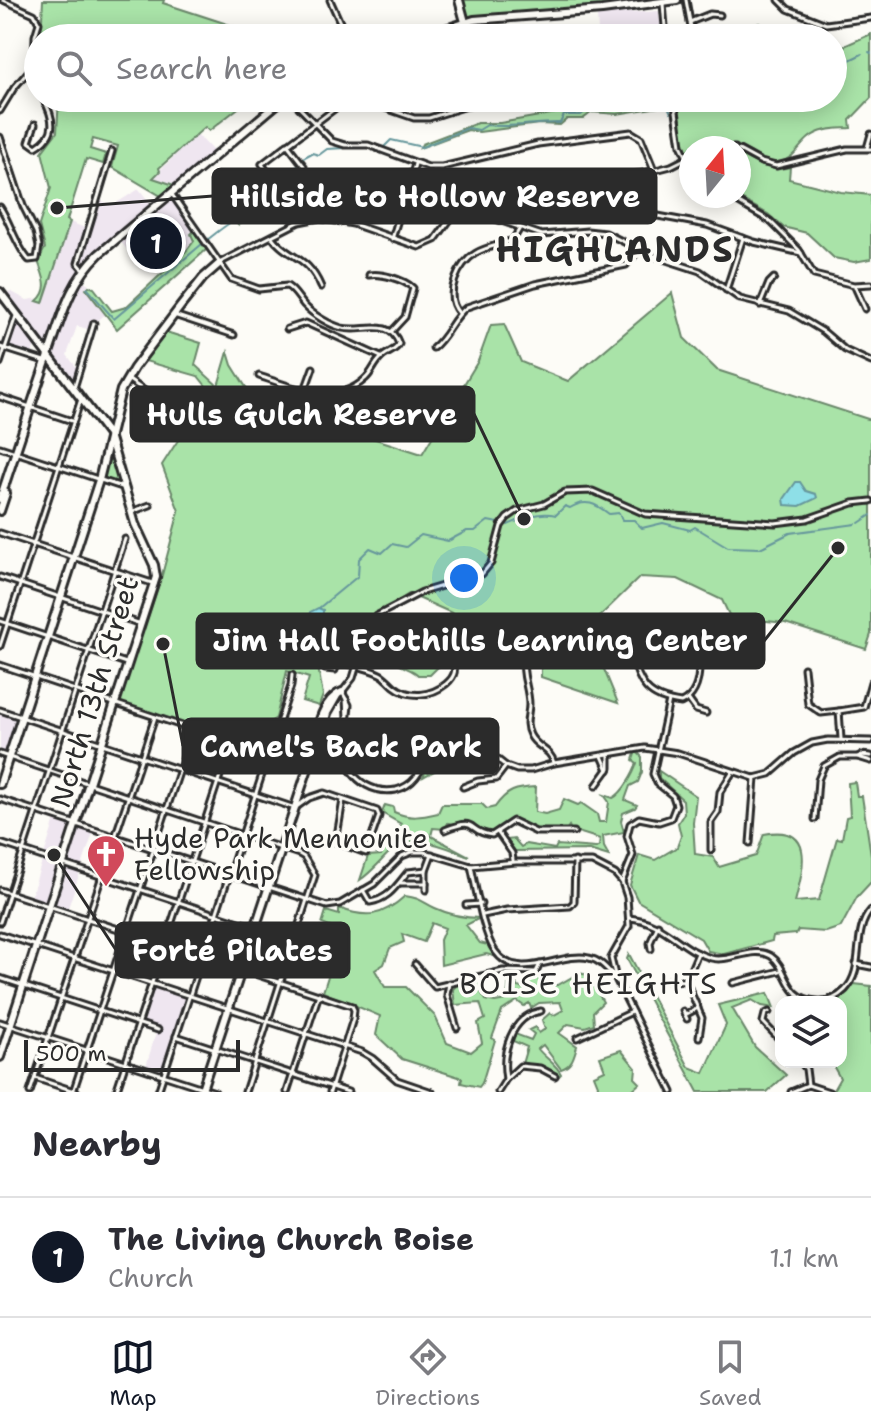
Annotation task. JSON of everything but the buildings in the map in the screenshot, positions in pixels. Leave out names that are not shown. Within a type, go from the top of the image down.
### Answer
[{"type":"street","points":[[3,0],[34,14],[38,24]]},
{"type":"street","points":[[330,0],[342,24]]},
{"type":"street","points":[[459,0],[465,22]]},
{"type":"street","points":[[459,24],[491,18],[663,4],[677,0]]},
{"type":"street","points":[[686,0],[690,22],[710,14],[720,15]]},
{"type":"street","points":[[779,0],[784,7],[819,22],[834,24],[871,18]]},
{"type":"street","points":[[663,4],[665,24]]},
{"type":"street","points":[[0,111],[24,77]]},
{"type":"street","points":[[35,157],[36,147],[51,135],[53,127],[48,112]]},
{"type":"street","points":[[0,511],[54,337],[67,300],[84,270],[267,112]]},
{"type":"street","points":[[303,112],[332,141],[368,145],[428,167],[442,167],[538,144],[631,132],[641,138],[654,170]]},
{"type":"street","points":[[278,187],[262,165],[329,112]]},
{"type":"street","points":[[398,112],[414,118],[429,118],[448,112]]},
{"type":"street","points":[[676,112],[680,136]]},
{"type":"street","points":[[35,124],[29,138],[30,144],[36,147]]},
{"type":"street","points":[[751,156],[776,166],[847,149],[869,148],[871,134]]},
{"type":"street","points":[[0,137],[23,206],[36,232],[39,246],[37,259],[29,260],[24,254],[0,207]]},
{"type":"street","points":[[287,144],[304,166]]},
{"type":"street","points":[[84,270],[78,263],[112,151]]},
{"type":"street","points":[[484,215],[490,205],[500,200],[654,170],[679,160]]},
{"type":"street","points":[[392,239],[415,164]]},
{"type":"street","points":[[319,218],[328,197],[347,186],[366,185],[404,198]]},
{"type":"street","points":[[171,193],[231,279],[259,289],[287,286],[313,313],[341,328],[379,327],[392,331],[397,339],[398,347],[381,357],[364,380],[346,391],[326,394],[259,376]]},
{"type":"street","points":[[748,208],[770,221],[801,253],[811,273],[854,285],[871,284]]},
{"type":"street","points":[[0,784],[75,558],[99,480],[113,416],[127,378],[203,278],[219,264],[299,222],[319,218],[353,224],[412,246],[435,240],[447,222],[457,214],[472,211],[542,235],[599,232],[663,260],[700,271],[740,299],[779,307],[799,316],[845,350],[871,362]]},
{"type":"street","points":[[658,216],[698,222],[801,253]]},
{"type":"street","points":[[459,313],[453,304],[452,294],[465,263],[479,251],[513,240],[520,228]]},
{"type":"street","points":[[272,236],[280,246],[311,266],[321,287]]},
{"type":"street","points":[[726,290],[743,238]]},
{"type":"street","points":[[433,348],[467,307],[535,284],[626,265],[639,250]]},
{"type":"street","points":[[369,275],[407,283],[413,288],[405,317],[392,331]]},
{"type":"street","points":[[760,305],[774,278]]},
{"type":"street","points":[[854,285],[865,309]]},
{"type":"street","points":[[0,292],[41,344],[46,360],[59,368]]},
{"type":"street","points":[[0,363],[2,348],[17,313]]},
{"type":"street","points":[[174,315],[234,335]]},
{"type":"street","points":[[74,388],[94,323]]},
{"type":"street","points":[[287,329],[306,323],[381,357]]},
{"type":"street","points":[[41,344],[51,342],[54,337]]},
{"type":"street","points":[[2,348],[46,360],[59,368],[109,435],[131,512],[150,505]]},
{"type":"street","points":[[305,390],[313,368]]},
{"type":"street","points":[[127,378],[169,408],[170,416],[162,428]]},
{"type":"street","points":[[0,397],[74,421]]},
{"type":"street","points":[[0,646],[81,397]]},
{"type":"street","points":[[100,421],[110,420],[113,416]]},
{"type":"street","points":[[0,447],[125,489]]},
{"type":"street","points":[[0,499],[17,453]]},
{"type":"street","points":[[202,1090],[309,765],[317,752],[327,713],[350,684],[366,635],[376,616],[422,592],[482,574],[491,565],[501,526],[507,518],[565,492],[593,491],[645,514],[775,523],[799,521],[853,503],[871,501]]},
{"type":"street","name":"North 13th Street","points":[[0,1057],[155,584],[155,569],[131,512]]},
{"type":"street","points":[[0,533],[155,584]]},
{"type":"street","points":[[0,922],[125,539]]},
{"type":"street","points":[[0,577],[142,624]]},
{"type":"street","points":[[0,621],[129,664]]},
{"type":"street","points":[[624,636],[639,678],[652,694],[681,703],[688,699],[699,677],[696,639],[690,622]]},
{"type":"street","points":[[338,661],[381,674],[399,690],[413,695],[435,692],[451,680],[455,669],[451,657],[424,640],[401,636]]},
{"type":"street","points":[[325,669],[335,670],[343,643]]},
{"type":"street","points":[[524,659],[529,704],[526,717],[528,731],[534,742],[550,753],[554,763]]},
{"type":"street","points":[[0,665],[269,755]]},
{"type":"street","points":[[804,668],[806,698],[810,707],[821,713],[864,707],[871,682]]},
{"type":"street","points":[[158,1092],[269,755],[292,675]]},
{"type":"street","points":[[342,695],[347,718],[343,747],[351,771],[358,780],[379,790],[398,789],[415,779],[434,742],[445,734],[459,735],[483,747],[506,766],[522,771],[645,748],[659,749],[755,778],[770,774],[805,746],[841,739],[871,741]]},
{"type":"street","points":[[688,699],[696,710],[706,713]]},
{"type":"street","points":[[622,882],[633,855],[627,836],[630,824],[643,817],[663,821],[671,818],[675,810],[673,796],[654,778],[669,701]]},
{"type":"street","points":[[0,710],[295,808]]},
{"type":"street","points":[[839,711],[841,739]]},
{"type":"street","points":[[30,1092],[155,717]]},
{"type":"street","points":[[35,1078],[74,1092],[193,730]]},
{"type":"street","points":[[397,744],[415,735],[434,742]]},
{"type":"street","points":[[116,1092],[231,742]]},
{"type":"street","points":[[0,754],[304,857],[315,875],[245,1092]]},
{"type":"street","points":[[596,786],[608,770],[609,754]]},
{"type":"street","points":[[815,819],[819,773],[824,766],[840,757],[861,755],[871,758]]},
{"type":"street","points":[[602,756],[608,762]]},
{"type":"street","points":[[463,787],[496,779],[506,766]]},
{"type":"street","points":[[711,850],[711,822],[718,812],[720,792],[732,773]]},
{"type":"street","points":[[750,843],[755,778]]},
{"type":"street","points":[[295,808],[321,794],[343,800],[379,813],[366,853],[336,842],[343,800]]},
{"type":"street","points":[[0,799],[327,906],[340,904],[374,884],[407,853],[418,851],[471,866],[575,861],[602,865],[622,882],[629,918],[627,929],[612,952],[611,963],[672,1092]]},
{"type":"street","points":[[445,830],[467,823],[486,835],[498,833],[513,821],[536,832],[568,828],[574,832]]},
{"type":"street","points":[[498,833],[512,853],[513,862]]},
{"type":"street","points":[[0,843],[318,948]]},
{"type":"street","points":[[426,890],[426,870],[432,854]]},
{"type":"street","points":[[483,915],[507,910],[570,906],[575,896],[575,861]]},
{"type":"street","points":[[471,866],[492,947],[500,957],[516,965],[588,958],[604,965],[616,979]]},
{"type":"street","points":[[363,890],[367,901],[373,902],[386,897],[408,872],[426,870]]},
{"type":"street","points":[[401,883],[426,883]]},
{"type":"street","points":[[0,890],[352,1006],[354,1013],[331,1089]]},
{"type":"street","points":[[466,905],[481,904]]},
{"type":"street","points":[[629,918],[658,925],[698,953],[724,959],[762,953],[775,959],[789,985],[799,995],[826,1001],[840,995],[849,986],[862,925],[871,910]]},
{"type":"street","points":[[651,949],[650,943],[658,925]]},
{"type":"street","points":[[0,934],[368,1055],[397,1080],[432,1092]]},
{"type":"street","points":[[698,953],[686,981],[703,1024],[699,1037]]},
{"type":"street","points":[[415,964],[434,986],[503,971],[533,973],[539,971],[540,964]]},
{"type":"street","points":[[856,964],[871,967]]},
{"type":"street","points":[[733,983],[781,971]]},
{"type":"street","points":[[0,978],[158,1030]]},
{"type":"street","points":[[669,980],[686,981]]},
{"type":"street","points":[[449,983],[447,995],[457,1028]]},
{"type":"street","points":[[287,1092],[319,994]]},
{"type":"street","points":[[685,1015],[698,1008]]},
{"type":"street","points":[[506,1079],[503,1058],[513,1031],[525,1016],[541,1011]]},
{"type":"street","points":[[577,1038],[632,1012]]},
{"type":"street","points":[[769,1012],[765,1014],[763,1022],[775,1035]]},
{"type":"street","points":[[0,1022],[215,1092]]},
{"type":"street","points":[[176,1036],[331,1089],[348,1092]]},
{"type":"street","points":[[498,1092],[506,1079],[523,1066],[540,1068],[555,1076]]},
{"type":"street","points":[[805,1068],[808,1085]]},
{"type":"street","points":[[660,1092],[667,1085]]},
{"type":"street","points":[[791,1092],[808,1085],[829,1092]]},
{"type":"shaded area","points":[[659,11],[660,24],[598,24],[597,15]]},
{"type":"shaded area","points":[[197,134],[213,151],[174,185],[153,177]]},
{"type":"shaded area","points":[[139,189],[151,204],[88,259],[67,292],[49,341],[44,342],[38,336],[32,354],[8,346],[19,311],[6,295],[10,291],[27,300],[41,298],[43,303],[70,222],[90,230],[99,200],[113,205]]},
{"type":"shaded area","points":[[171,199],[199,237],[161,273],[139,254],[135,252],[132,255],[120,241]]},
{"type":"shaded area","points":[[82,280],[89,284],[85,288],[106,314],[93,324],[91,330],[77,326],[67,355],[77,368],[73,381],[54,352],[69,305]]},
{"type":"shaded area","points":[[0,714],[16,719],[5,752],[0,750]]},
{"type":"shaded area","points":[[55,820],[93,833],[68,908],[31,896]]},
{"type":"shaded area","points":[[154,988],[184,998],[161,1071],[146,1066],[158,1026],[143,1021]]},
{"type":"green space","points":[[43,0],[164,0],[163,3],[227,24],[42,24]]},
{"type":"green space","points":[[462,0],[644,0],[467,18]]},
{"type":"green space","points":[[871,34],[871,98],[850,120],[851,128],[819,132],[780,162],[769,162],[751,153],[751,136],[683,136],[680,112],[847,112],[847,45]]},
{"type":"green space","points":[[58,112],[233,112],[209,131],[205,127],[159,168],[160,171],[153,178],[174,185],[161,196],[112,167],[118,146],[93,139],[90,149],[106,154],[103,164],[86,159],[67,220],[70,222],[43,303],[37,301],[45,287],[38,261],[45,248],[39,225],[51,188],[42,152],[57,132]]},
{"type":"green space","points":[[562,112],[592,112],[583,119],[567,119],[560,125],[539,124],[479,132],[468,130],[420,148],[422,144],[477,123],[500,123]]},
{"type":"green space","points":[[751,160],[769,168],[790,167],[789,179],[841,192],[871,195],[871,259],[854,262],[834,258],[807,233],[783,227],[751,205]]},
{"type":"green space","points":[[259,196],[269,209],[238,225],[233,217]]},
{"type":"green space","points":[[194,231],[207,249],[117,329],[86,289],[89,286],[94,288],[112,311],[126,307],[186,251],[194,241],[191,234]]},
{"type":"green space","points":[[672,293],[684,338],[717,370],[871,420],[871,634],[866,649],[785,623],[730,617],[722,600],[678,579],[640,577],[598,618],[594,645],[618,703],[541,677],[541,661],[534,638],[490,630],[409,594],[372,618],[359,645],[354,644],[350,659],[343,657],[347,642],[351,642],[344,633],[329,630],[318,667],[323,695],[319,706],[302,701],[309,678],[287,671],[276,718],[255,732],[250,747],[119,703],[162,575],[179,511],[162,465],[191,420],[207,420],[211,416],[214,396],[198,376],[145,361],[166,332],[201,343],[195,365],[218,386],[228,352],[232,365],[254,400],[422,454],[478,361],[491,325],[504,324],[521,362],[568,381]]},
{"type":"green space","points":[[111,451],[120,484],[103,479]]},
{"type":"green space","points":[[403,653],[427,659],[438,667],[430,675],[418,675],[392,659]]},
{"type":"green space","points":[[449,737],[458,739],[455,753],[442,767],[423,777],[434,748]]},
{"type":"green space","points":[[636,751],[642,757],[642,772],[638,782],[630,786],[625,800],[637,805],[623,813],[621,821],[624,832],[603,836],[609,856],[589,850],[515,851],[507,840],[514,839],[521,847],[526,844],[555,849],[557,845],[599,846],[600,839],[571,830],[569,826],[566,830],[536,831],[513,819],[488,834],[464,821],[448,823],[445,829],[433,828],[431,836],[469,856],[430,843],[410,842],[392,850],[360,880],[368,856],[381,855],[390,848],[401,824],[382,813],[385,805],[393,807],[394,812],[410,816],[438,813],[442,804],[482,804],[487,809],[495,807],[512,791],[536,787],[535,812],[545,814],[559,810],[564,799],[578,805],[581,803],[597,814],[599,822],[606,822],[609,802],[604,795],[613,798],[624,787],[637,763],[633,760]]},
{"type":"green space","points":[[659,771],[696,796],[693,823],[695,854],[713,857],[719,867],[756,856],[764,834],[792,836],[799,843],[803,864],[795,902],[819,900],[837,838],[842,839],[846,817],[850,816],[848,783],[855,782],[857,796],[862,796],[871,855],[871,882],[857,897],[841,927],[826,932],[798,930],[796,934],[773,936],[772,941],[724,954],[708,951],[701,939],[638,901],[630,885],[639,855],[655,860],[677,847],[681,836],[678,823],[684,813],[683,800],[659,778]]},
{"type":"green space","points":[[405,896],[451,914],[480,918],[466,925],[480,943],[488,945],[494,956],[486,954],[441,965],[440,940],[445,928],[432,923],[424,942],[402,934],[404,942],[390,948],[384,964],[375,970],[385,987],[406,987],[435,1016],[447,1043],[471,1052],[482,1043],[478,1023],[485,1019],[480,1003],[455,1005],[453,989],[458,984],[480,979],[481,992],[486,1000],[495,1002],[507,1000],[509,977],[515,978],[517,987],[527,989],[531,975],[539,975],[540,985],[558,985],[579,973],[588,975],[603,1002],[593,1012],[594,1024],[585,1027],[568,1024],[559,1033],[577,1046],[570,1063],[561,1069],[543,1045],[538,1049],[559,1070],[559,1076],[539,1066],[522,1064],[527,1047],[513,1041],[515,1034],[531,1040],[534,1034],[529,1030],[535,1027],[539,1033],[545,1029],[542,1020],[550,1013],[554,1015],[563,1010],[560,1002],[539,1003],[531,1008],[529,1003],[524,1006],[517,1001],[502,1011],[479,1087],[461,1083],[462,1078],[402,1059],[376,1035],[380,1016],[323,992],[330,970],[324,967],[328,949],[335,940],[327,937],[330,927],[322,924],[326,911],[339,915],[339,908],[358,914],[374,914]]},
{"type":"green space","points":[[629,954],[689,1067],[704,1073],[726,1025],[718,1005],[768,993],[774,1008],[752,1000],[732,1008],[755,1047],[786,1075],[767,1092],[698,1092],[627,959]]},
{"type":"green space","points":[[854,984],[871,986],[871,1092],[832,1092],[840,1078],[834,1068],[847,1068],[847,996],[842,996]]},
{"type":"green space","points":[[621,1050],[636,1068],[635,1078],[640,1083],[630,1092],[596,1092],[598,1085],[594,1075],[605,1070],[600,1057]]},
{"type":"water","points":[[796,482],[800,482],[806,491],[816,494],[817,498],[800,506],[785,505],[784,499]]},
{"type":"water","points":[[318,608],[323,610],[323,615],[307,622],[314,628],[313,633],[309,634],[302,630],[301,624],[310,612]]},
{"type":"waterway","points":[[847,61],[862,54]]},
{"type":"waterway","points":[[365,143],[384,147],[391,140],[422,147],[468,128],[479,130],[487,125],[560,123],[564,115],[581,115],[585,112]]},
{"type":"waterway","points":[[301,159],[312,153],[319,155],[327,149],[363,147]]},
{"type":"waterway","points":[[276,181],[289,175],[299,163]]},
{"type":"waterway","points":[[207,240],[263,204],[273,185]]},
{"type":"waterway","points":[[87,288],[114,319],[202,244]]},
{"type":"waterway","points":[[508,525],[537,515],[556,515],[565,506],[570,508],[586,503],[609,514],[619,513],[622,520],[634,520],[642,528],[663,523],[690,530],[695,527],[728,547],[760,548],[790,533],[856,524]]},
{"type":"waterway","points":[[859,523],[871,515]]},
{"type":"waterway","points":[[319,608],[358,576],[359,559],[370,548],[382,553],[392,544],[406,547],[421,535],[448,541],[467,531],[475,531],[488,521],[498,523]]},
{"type":"place","name":"Hillside to Hollow Reserve","points":[[57,208]]},
{"type":"place","name":"The Living Church Boise","points":[[156,243]]},
{"type":"place","name":"Hulls Gulch Reserve","points":[[524,519]]},
{"type":"place","name":"Jim Hall Foothills Learning Center","points":[[838,548]]},
{"type":"place","name":"Camel's Back Park","points":[[163,644]]},
{"type":"place","name":"Forté Pilates","points":[[54,855]]},
{"type":"place","name":"Hyde Park Mennonite Fellowship","points":[[106,888]]},
{"type":"district","name":"HIGHLANDS","points":[[615,249]]},
{"type":"district","name":"BOISE HEIGHTS","points":[[589,983]]}]
